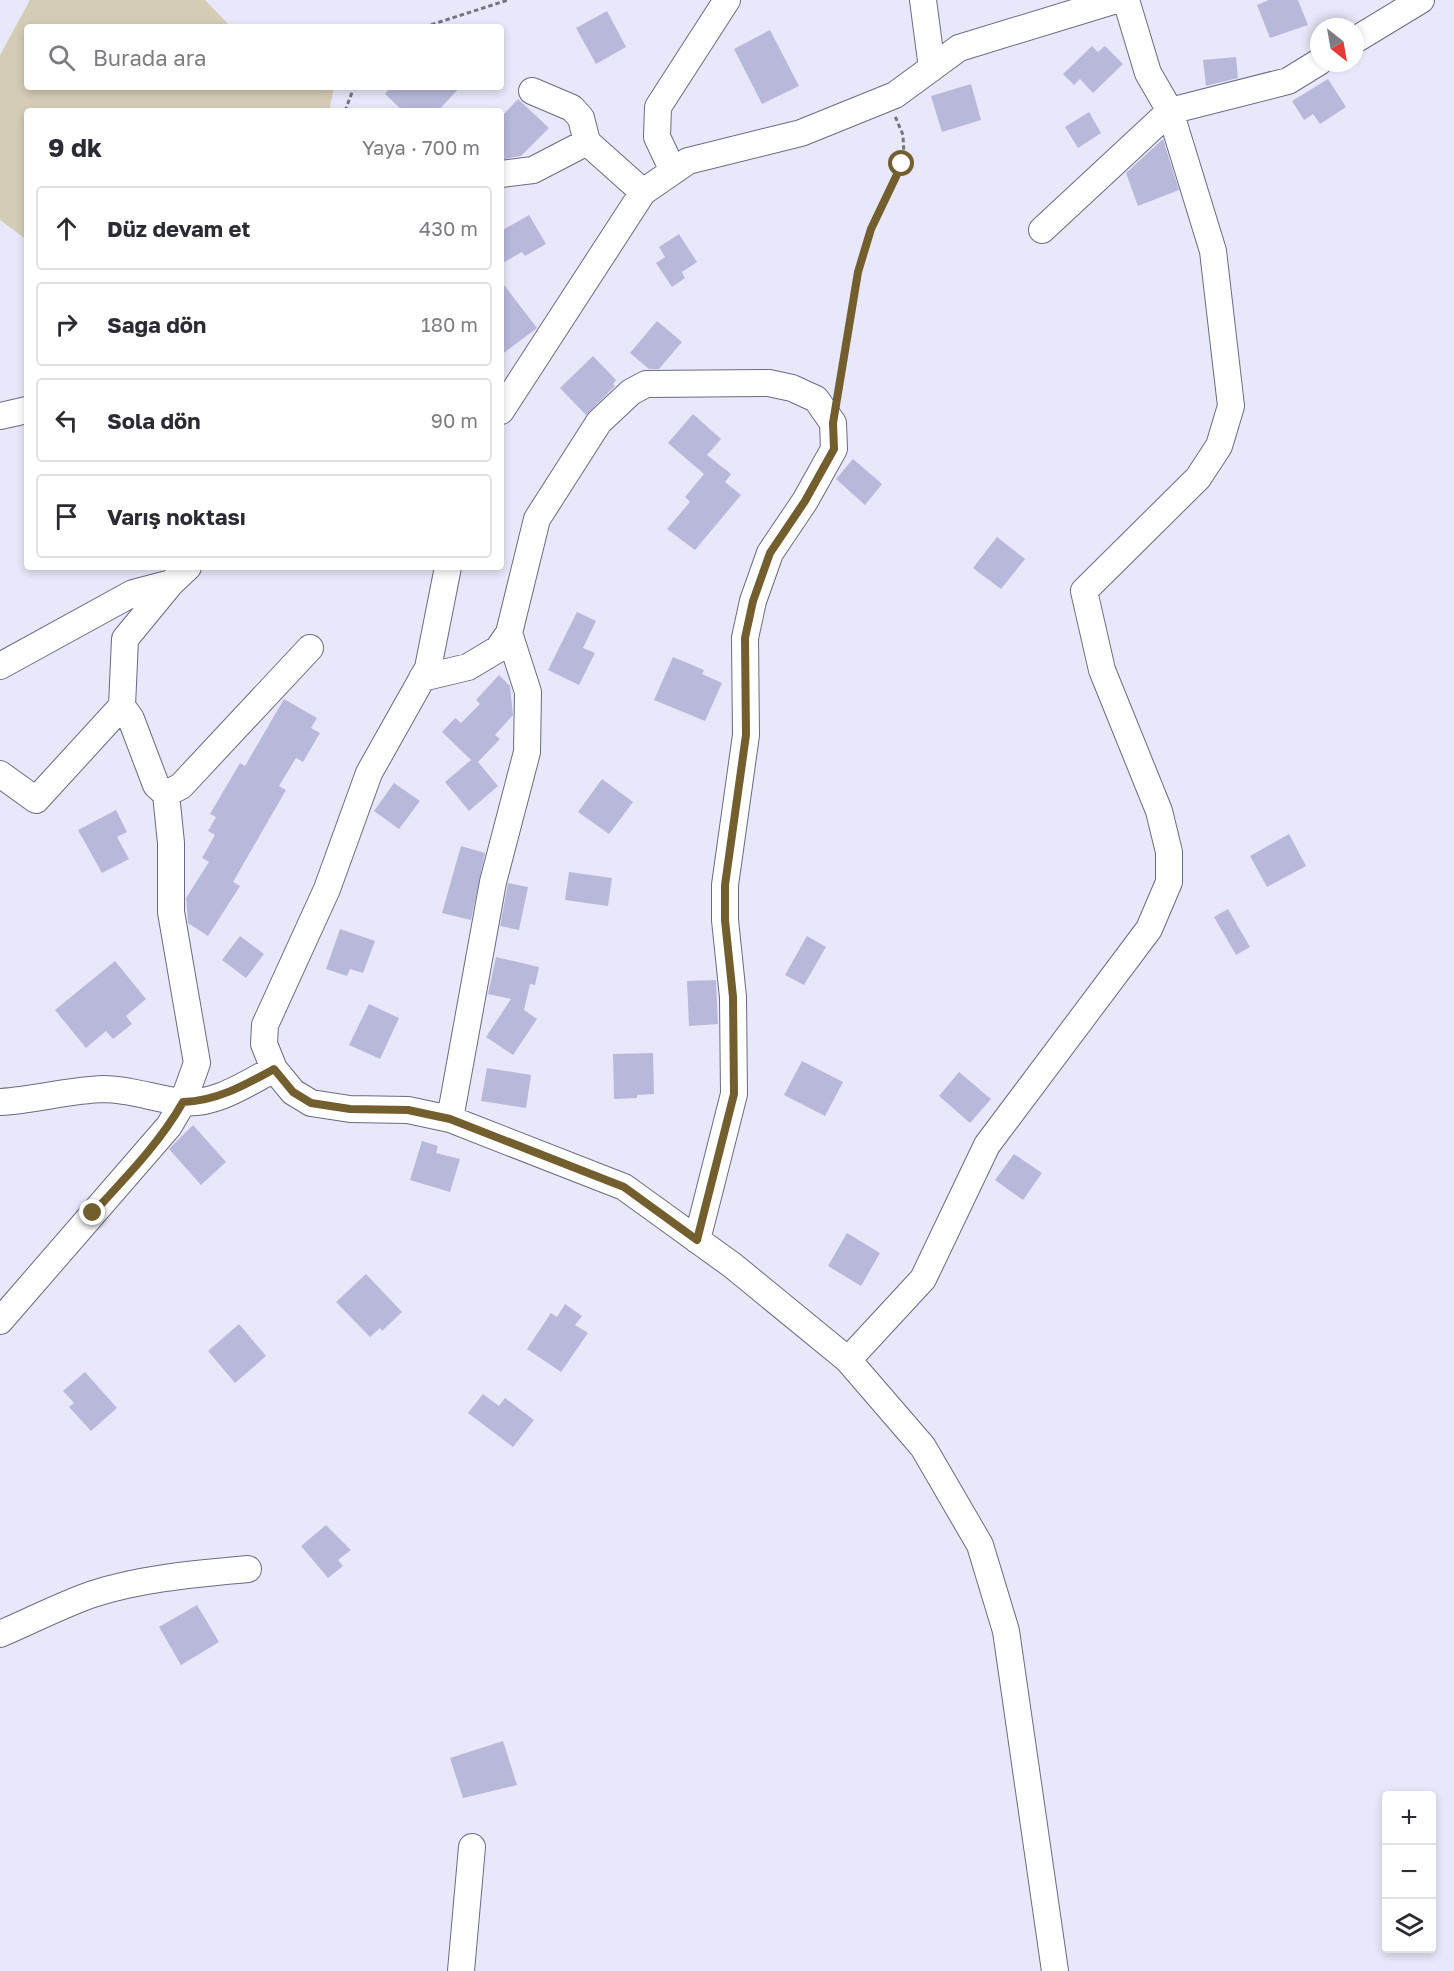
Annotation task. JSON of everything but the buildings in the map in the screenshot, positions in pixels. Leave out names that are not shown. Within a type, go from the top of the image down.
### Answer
[{"type":"street","points":[[673,171],[657,137],[658,106],[727,0]]},
{"type":"street","points":[[922,0],[932,68]]},
{"type":"street","points":[[504,406],[643,192],[688,161],[801,134],[888,98],[959,48],[1116,0]]},
{"type":"street","points":[[848,1360],[924,1279],[987,1145],[1149,929],[1169,882],[1169,852],[1158,811],[1102,670],[1084,591],[1198,477],[1219,446],[1232,406],[1213,251],[1170,111],[1148,73],[1126,0]]},
{"type":"street","points":[[1364,35],[1421,0]]},
{"type":"street","points":[[1042,230],[1170,111],[1288,81],[1310,68]]},
{"type":"street","points":[[532,91],[572,108],[581,118],[587,142],[643,192]]},
{"type":"street","points":[[504,174],[533,170],[587,142]]},
{"type":"street","points":[[422,678],[468,667],[498,649],[509,633],[537,519],[599,422],[631,392],[646,384],[769,383],[792,387],[816,399],[833,423],[834,449],[805,501],[770,553],[753,601],[745,638],[746,735],[725,885],[725,920],[733,997],[734,1094],[697,1240]]},
{"type":"street","points":[[0,416],[24,411]]},
{"type":"street","points":[[447,570],[428,668],[369,773],[327,889],[266,1025],[264,1044],[274,1069],[293,1092],[311,1103],[341,1108],[408,1110],[450,1119],[624,1187],[697,1240],[848,1360],[923,1447],[980,1545],[1006,1631],[1055,1971]]},
{"type":"street","points":[[0,666],[133,593],[179,575]]},
{"type":"street","points":[[0,1321],[149,1152],[169,1126],[183,1102],[197,1063],[171,912],[171,843],[166,794],[156,785],[131,719],[122,706],[125,639],[179,575]]},
{"type":"street","points":[[450,1119],[493,882],[527,752],[528,692],[509,633]]},
{"type":"street","points":[[166,794],[181,786],[310,648]]},
{"type":"street","points":[[0,774],[36,800],[122,706]]},
{"type":"street","points":[[197,1063],[231,1092]]},
{"type":"street","points":[[0,1102],[35,1100],[64,1091],[108,1089],[183,1102],[200,1102],[231,1092],[274,1069]]},
{"type":"street","points":[[0,1634],[67,1604],[129,1584],[248,1569]]},
{"type":"street","points":[[461,1971],[472,1847]]},
{"type":"path","points":[[433,24],[508,0]]},
{"type":"path","points":[[346,108],[353,90]]},
{"type":"path","points":[[833,423],[858,272],[871,229],[900,171],[904,156],[903,135],[888,98]]},
{"type":"shaded area","points":[[30,0],[205,0],[228,24],[24,24],[24,90],[333,90],[330,108],[24,108],[24,238],[0,220],[0,55]]},
{"type":"route","points":[[93,1213],[149,1152],[169,1126],[183,1102],[200,1102],[231,1092],[274,1069],[293,1092],[311,1103],[324,1107],[350,1109],[408,1110],[450,1119],[624,1187],[697,1240],[734,1094],[733,997],[725,920],[725,885],[746,735],[745,638],[753,601],[770,553],[805,501],[834,449],[833,423],[846,333],[858,272],[879,209],[902,164]]}]
